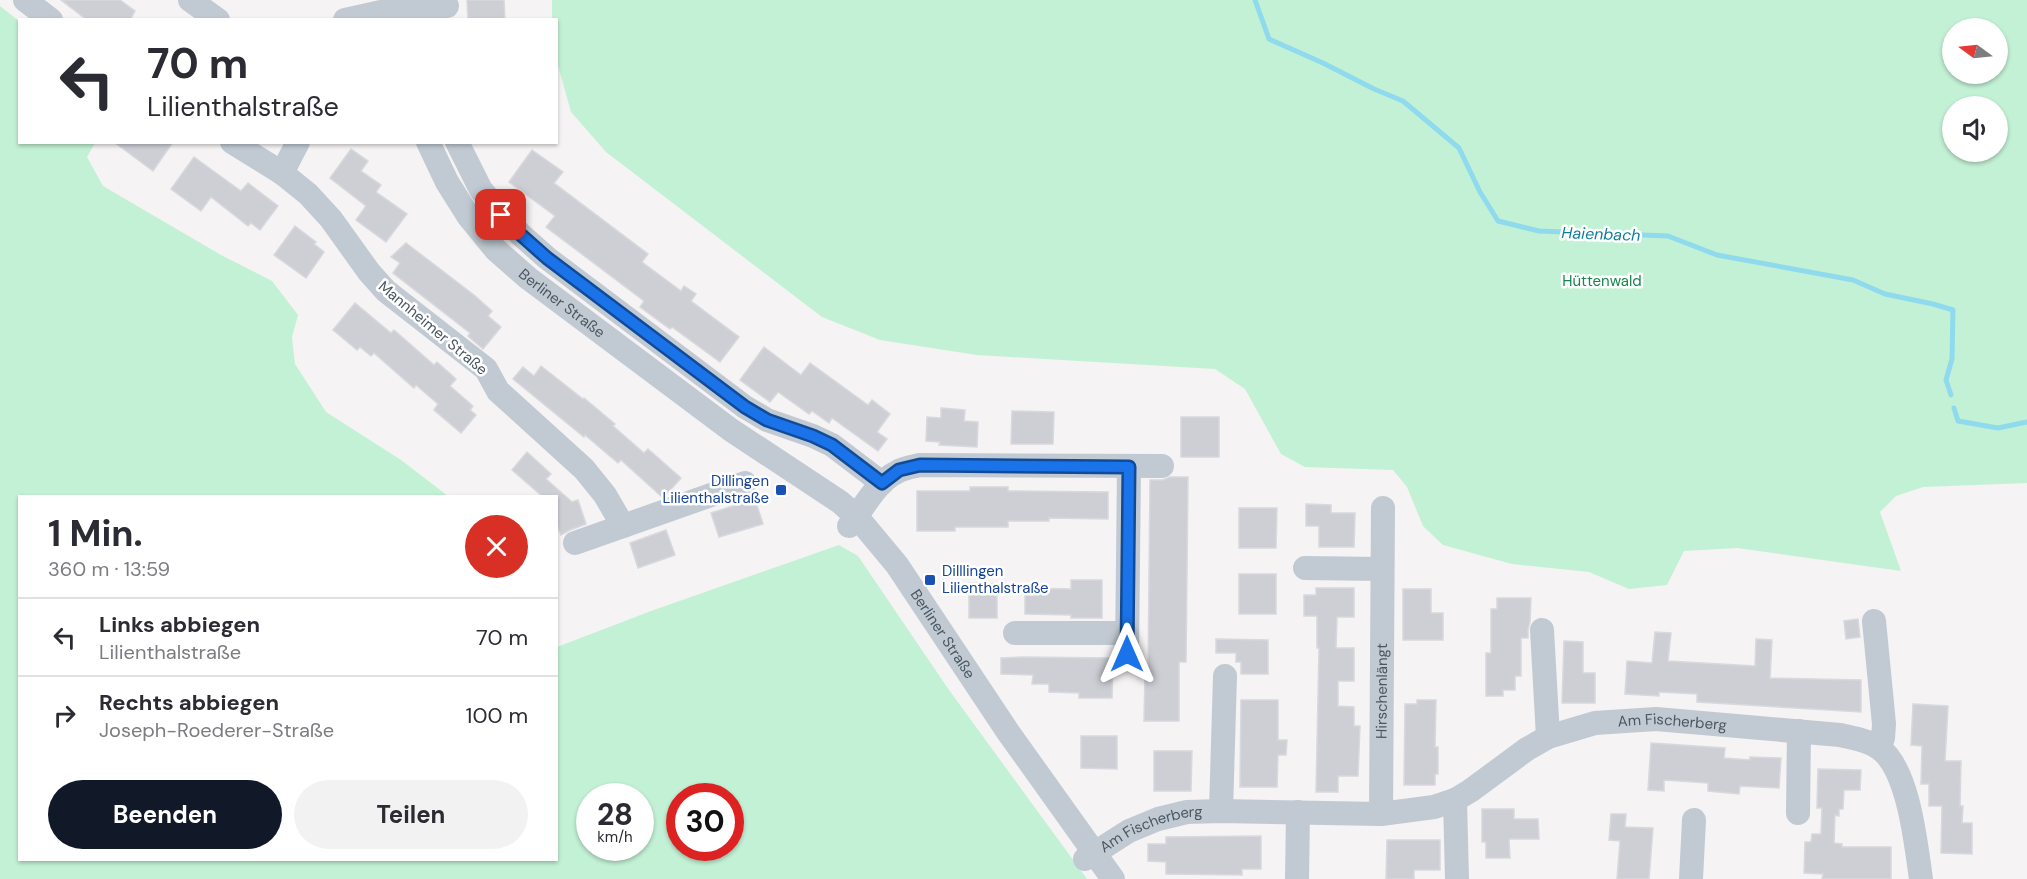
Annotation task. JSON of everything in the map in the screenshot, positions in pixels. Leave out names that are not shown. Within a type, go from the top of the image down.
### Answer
[{"type":"street","points":[[25,0],[48,18]]},
{"type":"street","points":[[195,1],[216,18]]},
{"type":"street","points":[[356,18],[401,10],[447,8]]},
{"type":"street","name":"Mannheimer Straße","points":[[235,144],[282,173],[308,194],[331,219],[369,272],[386,291],[486,369],[498,391],[584,469],[606,495],[623,526]]},
{"type":"street","points":[[282,173],[297,144]]},
{"type":"street","name":"Berliner Straße","points":[[429,144],[447,182],[469,217],[496,250],[528,278],[731,430],[771,464],[833,511],[853,521],[999,739],[1089,855],[1113,879]]},
{"type":"street","points":[[458,144],[481,190],[520,234],[547,258],[745,407],[767,420],[832,445],[882,483]]},
{"type":"street","points":[[853,521],[882,483],[899,470],[920,465],[1162,466]]},
{"type":"street","points":[[1015,633],[1127,644],[1129,467]]},
{"type":"street","points":[[575,543],[745,483]]},
{"type":"street","name":"Hirschenlängt","points":[[1382,814],[1383,508]]},
{"type":"street","points":[[1305,568],[1382,569]]},
{"type":"street","points":[[1874,621],[1884,724],[1883,738],[1879,748],[1892,762],[1901,780],[1922,879]]},
{"type":"street","points":[[1542,630],[1548,737]]},
{"type":"street","name":"Am Fischerberg","points":[[1221,811],[1226,676]]},
{"type":"street","name":"Am Fischerberg","points":[[1089,855],[1129,831],[1158,819],[1187,812],[1382,814],[1434,807],[1455,800],[1470,791],[1527,749],[1548,737],[1595,723],[1656,719],[1799,730],[1840,735],[1861,740],[1879,748]]},
{"type":"street","points":[[1798,813],[1799,730]]},
{"type":"street","points":[[1455,800],[1457,879]]},
{"type":"street","points":[[1297,879],[1298,813]]},
{"type":"street","points":[[1691,879],[1694,820]]},
{"type":"street","name":"Berliner Straße","points":[[1089,855],[1099,879]]},
{"type":"green space","name":"Hüttenwald","points":[[552,0],[2027,0],[2027,483],[1923,487],[1896,496],[1880,512],[1901,571],[1737,548],[1684,551],[1667,585],[1629,589],[1589,572],[1512,564],[1443,545],[1423,526],[1407,487],[1393,470],[1305,467],[1281,454],[1245,389],[1215,369],[977,355],[880,340],[822,317],[606,152],[571,112],[558,66],[558,18],[552,18]]},
{"type":"green space","points":[[0,6],[18,20],[18,144],[94,144],[87,157],[103,186],[221,255],[272,281],[298,315],[292,337],[295,364],[326,412],[401,460],[447,495],[18,495],[18,861],[558,861],[558,647],[651,611],[839,545],[858,556],[949,690],[1087,879],[0,879]]},
{"type":"building","points":[[61,0],[120,0],[135,11],[131,18],[84,18]]},
{"type":"building","points":[[467,0],[504,0],[505,18],[468,18]]},
{"type":"building","points":[[117,144],[172,144],[153,171]]},
{"type":"building","points":[[351,149],[368,161],[361,171],[381,185],[376,192],[407,214],[386,242],[356,220],[366,206],[330,178]]},
{"type":"building","points":[[532,150],[563,172],[554,183],[648,254],[642,262],[681,291],[684,286],[696,294],[691,301],[739,337],[720,362],[640,307],[644,301],[546,227],[555,216],[509,182]]},
{"type":"building","points":[[194,157],[241,191],[248,183],[278,206],[260,230],[251,223],[248,226],[211,197],[201,211],[171,189]]},
{"type":"building","points":[[295,226],[316,242],[314,244],[324,252],[306,278],[274,255]]},
{"type":"building","points":[[406,243],[492,311],[488,316],[501,327],[483,349],[468,336],[470,333],[393,273],[400,263],[391,257]]},
{"type":"building","points":[[355,303],[391,333],[394,330],[434,365],[437,362],[456,379],[450,386],[473,406],[470,410],[476,415],[461,433],[434,410],[438,404],[416,385],[414,388],[374,353],[371,356],[360,347],[357,350],[333,330]]},
{"type":"building","points":[[764,347],[801,375],[810,363],[868,405],[872,400],[890,414],[877,432],[887,439],[878,451],[832,418],[829,423],[812,411],[809,414],[778,392],[770,402],[740,380]]},
{"type":"building","points":[[541,366],[615,424],[613,426],[644,453],[648,449],[681,478],[665,496],[662,497],[621,460],[618,463],[585,435],[584,437],[513,379],[523,367],[534,376]]},
{"type":"building","points":[[941,408],[965,410],[964,421],[978,422],[977,447],[939,445],[940,442],[926,441],[927,417],[941,418]]},
{"type":"building","points":[[1012,411],[1054,412],[1053,444],[1011,444]]},
{"type":"building","points":[[1181,417],[1219,417],[1219,457],[1181,457]]},
{"type":"building","points":[[527,452],[551,474],[546,479],[572,502],[578,500],[586,524],[561,535],[558,527],[558,495],[541,495],[512,470]]},
{"type":"building","points":[[1170,477],[1188,477],[1186,662],[1179,662],[1179,721],[1144,721],[1145,676],[1148,676],[1150,480],[1163,480]]},
{"type":"building","points":[[970,487],[1008,487],[1008,491],[1108,492],[1108,519],[1049,518],[1049,521],[1008,521],[1008,527],[955,527],[955,531],[917,531],[917,491],[970,491]]},
{"type":"building","points":[[755,499],[763,524],[719,537],[711,513]]},
{"type":"building","points":[[1306,504],[1331,505],[1331,513],[1355,513],[1354,547],[1319,547],[1319,526],[1306,526]]},
{"type":"building","points":[[1239,508],[1277,508],[1276,548],[1239,548]]},
{"type":"building","points":[[666,530],[675,555],[638,568],[630,543]]},
{"type":"building","points":[[1239,574],[1276,574],[1276,614],[1239,614]]},
{"type":"building","points":[[1071,580],[1102,580],[1102,618],[1025,614],[1025,588],[1071,589]]},
{"type":"building","points":[[969,583],[997,584],[997,618],[969,618]]},
{"type":"building","points":[[1316,588],[1354,588],[1354,617],[1337,617],[1336,648],[1354,648],[1354,681],[1338,681],[1338,706],[1354,707],[1354,726],[1360,726],[1358,776],[1338,776],[1338,792],[1316,792],[1319,648],[1317,648],[1317,616],[1304,616],[1304,595],[1316,595]]},
{"type":"building","points":[[1403,589],[1431,589],[1431,613],[1443,613],[1443,640],[1403,640]]},
{"type":"building","points":[[1497,598],[1531,598],[1530,622],[1528,638],[1521,638],[1521,676],[1515,676],[1515,690],[1503,690],[1503,696],[1486,696],[1486,653],[1491,653],[1491,609],[1497,609]]},
{"type":"building","points":[[1858,619],[1860,637],[1846,639],[1844,621]]},
{"type":"building","points":[[1655,632],[1671,633],[1668,661],[1755,666],[1756,639],[1772,640],[1770,678],[1861,680],[1861,712],[1697,702],[1697,694],[1659,692],[1659,696],[1625,694],[1627,661],[1652,663]]},
{"type":"building","points":[[1216,639],[1268,640],[1268,674],[1241,674],[1241,662],[1236,662],[1236,653],[1216,653]]},
{"type":"building","points":[[1564,641],[1583,642],[1583,673],[1595,673],[1595,703],[1562,703]]},
{"type":"building","points":[[1001,658],[1113,658],[1112,698],[1079,698],[1079,693],[1049,692],[1049,684],[1032,684],[1033,675],[1001,674]]},
{"type":"building","points":[[1241,700],[1278,700],[1278,740],[1287,740],[1286,755],[1278,755],[1277,787],[1240,787]]},
{"type":"building","points":[[1417,700],[1436,700],[1435,747],[1438,747],[1438,774],[1435,774],[1435,785],[1404,785],[1405,704],[1417,704]]},
{"type":"building","points":[[1913,704],[1948,706],[1945,761],[1961,761],[1962,823],[1972,823],[1972,854],[1941,853],[1942,806],[1929,806],[1929,784],[1921,784],[1922,746],[1911,745]]},
{"type":"building","points":[[1081,736],[1117,736],[1117,769],[1081,768]]},
{"type":"building","points":[[1651,743],[1725,748],[1724,758],[1750,760],[1750,757],[1781,758],[1779,788],[1740,786],[1739,794],[1708,791],[1708,783],[1664,780],[1664,791],[1648,790]]},
{"type":"building","points":[[1154,751],[1192,751],[1191,791],[1154,791]]},
{"type":"building","points":[[1818,769],[1861,770],[1860,790],[1844,790],[1843,809],[1839,809],[1839,816],[1835,815],[1834,843],[1842,844],[1842,847],[1891,847],[1891,879],[1822,879],[1823,874],[1804,873],[1805,842],[1811,842],[1812,834],[1821,834],[1822,808],[1817,808]]},
{"type":"building","points":[[1482,809],[1514,809],[1514,819],[1538,819],[1539,839],[1509,839],[1510,858],[1486,858],[1486,842],[1482,842]]},
{"type":"building","points":[[1611,814],[1626,814],[1625,827],[1653,828],[1649,879],[1617,879],[1620,841],[1609,840]]},
{"type":"building","points":[[1261,836],[1261,869],[1242,869],[1242,875],[1166,874],[1166,862],[1148,861],[1148,844],[1166,844],[1166,837]]},
{"type":"building","points":[[1387,840],[1440,840],[1440,870],[1414,870],[1414,879],[1386,879]]},
{"type":"waterway","name":"Haienbach","points":[[1255,0],[1269,39],[1403,101],[1459,148],[1480,192],[1498,221],[1539,231],[1668,236],[1717,255],[1853,280],[1885,294],[1953,310],[1952,359],[1946,380],[1951,395]]},
{"type":"waterway","name":"Haienbach","points":[[1954,408],[1958,421],[1998,428],[2027,422]]},
{"type":"place","name":"Dillingen Lilienthalstraße","points":[[781,490]]},
{"type":"place","name":"Dilllingen Lilienthalstraße","points":[[930,580]]},
{"type":"route","points":[[501,215],[547,258],[745,407],[767,420],[832,445],[882,483],[899,470],[920,465],[1129,467],[1127,654]]}]
